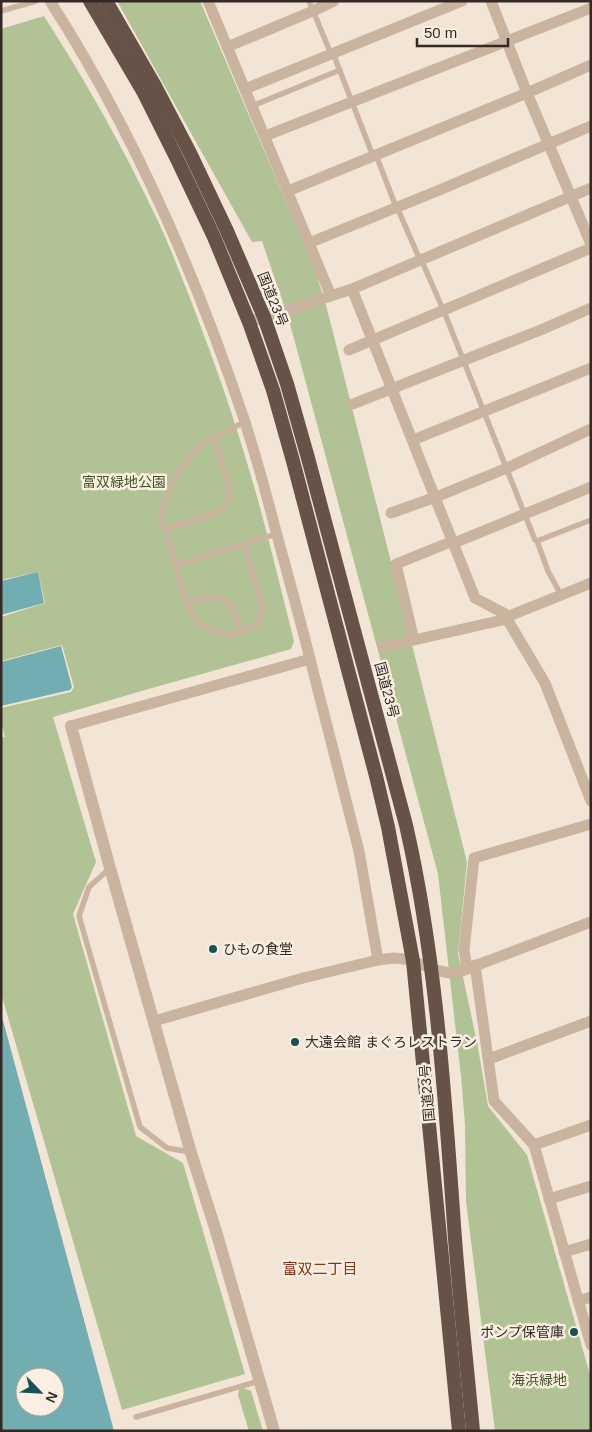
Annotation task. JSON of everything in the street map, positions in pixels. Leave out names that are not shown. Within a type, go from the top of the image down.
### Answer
[{"type":"highway","name":"国道23号","points":[[90,1],[144,93],[214,237],[249,322],[273,390],[293,461],[376,776],[388,827],[413,962],[459,1431]]},
{"type":"highway","name":"国道23号","points":[[106,1],[155,86],[190,153],[227,231],[264,317],[288,384],[406,825],[418,875],[431,968],[444,1091],[456,1247],[474,1431]]},
{"type":"street","points":[[50,1],[80,48],[108,98],[160,201],[194,283],[245,422],[277,534],[359,851],[378,960]]},
{"type":"street","points":[[208,1],[331,296]]},
{"type":"street","points":[[228,47],[311,6],[334,1]]},
{"type":"street","points":[[245,89],[462,1]]},
{"type":"street","points":[[491,1],[527,93],[591,244]]},
{"type":"street","points":[[265,136],[591,8]]},
{"type":"street","points":[[288,191],[591,65]]},
{"type":"street","points":[[309,243],[591,126]]},
{"type":"street","points":[[249,322],[352,289],[591,188]]},
{"type":"street","points":[[349,350],[591,248]]},
{"type":"street","points":[[352,289],[475,598],[508,618],[545,683],[591,801]]},
{"type":"street","points":[[353,404],[591,308]]},
{"type":"street","points":[[413,440],[591,368]]},
{"type":"street","points":[[391,513],[436,498],[591,429]]},
{"type":"street","points":[[414,640],[396,564],[525,515],[591,487]]},
{"type":"street","points":[[384,647],[508,618],[591,583]]},
{"type":"street","points":[[274,1431],[216,1230],[191,1152],[71,726],[310,659]]},
{"type":"street","points":[[591,824],[474,858],[464,950],[471,967],[489,1059],[494,1101],[534,1145],[591,1345]]},
{"type":"street","points":[[154,1021],[303,978],[378,960],[394,958],[450,973],[471,967],[591,922]]},
{"type":"street","points":[[489,1059],[591,1021]]},
{"type":"street","points":[[534,1145],[591,1125]]},
{"type":"street","points":[[549,1199],[591,1186]]},
{"type":"street","points":[[564,1252],[591,1244]]},
{"type":"street","points":[[578,1302],[591,1298]]},
{"type":"lane","points":[[1,11],[36,1]]},
{"type":"lane","points":[[311,6],[340,70],[396,207],[444,310],[534,540],[537,541],[548,571],[561,595]]},
{"type":"lane","points":[[252,106],[340,70]]},
{"type":"lane","points":[[244,545],[263,606],[260,618],[256,626],[241,632],[230,635],[214,632],[201,624],[189,610],[160,513],[170,486],[189,457],[204,442],[245,422]]},
{"type":"lane","points":[[165,529],[222,511],[227,502],[229,486],[214,437]]},
{"type":"lane","points":[[537,541],[591,520]]},
{"type":"lane","points":[[176,565],[277,534]]},
{"type":"lane","points":[[187,603],[210,597],[219,598],[227,602],[237,615],[241,632]]},
{"type":"lane","points":[[110,868],[89,887],[80,916],[140,1127],[167,1148],[191,1152]]},
{"type":"lane","points":[[136,1417],[260,1380]]},
{"type":"green space","name":"海浜緑地","points":[[117,1],[200,1],[315,270],[326,305],[467,862],[458,954],[477,1042],[488,1106],[527,1155],[591,1378],[591,1431],[495,1431],[466,1201],[465,1125],[461,1076],[438,874],[289,320],[262,241],[252,242]]},
{"type":"green space","name":"富双緑地公園","points":[[44,16],[89,89],[117,140],[156,217],[179,269],[215,366],[244,454],[294,641],[291,649],[53,717],[96,862],[73,914],[136,1136],[183,1163],[245,1374],[122,1410],[1,993],[1,738],[5,737],[1,722],[1,708],[71,692],[74,687],[62,645],[1,661],[1,617],[45,603],[38,572],[1,580],[1,29]]},
{"type":"green space","points":[[243,1388],[251,1391],[263,1431],[249,1431],[238,1395],[239,1390]]},
{"type":"water","points":[[38,572],[44,603],[1,615],[1,581]]},
{"type":"water","points":[[61,646],[72,687],[70,690],[1,706],[1,662]]},
{"type":"water","points":[[1,1013],[114,1431],[1,1431]]},
{"type":"place","name":"ひもの食堂","points":[[213,949]]},
{"type":"place","name":"大遠会館 まぐろレストラン","points":[[295,1042]]},
{"type":"place","name":"ポンプ保管庫","points":[[574,1332]]},
{"type":"district","name":"富双二丁目","points":[[320,1268]]}]
